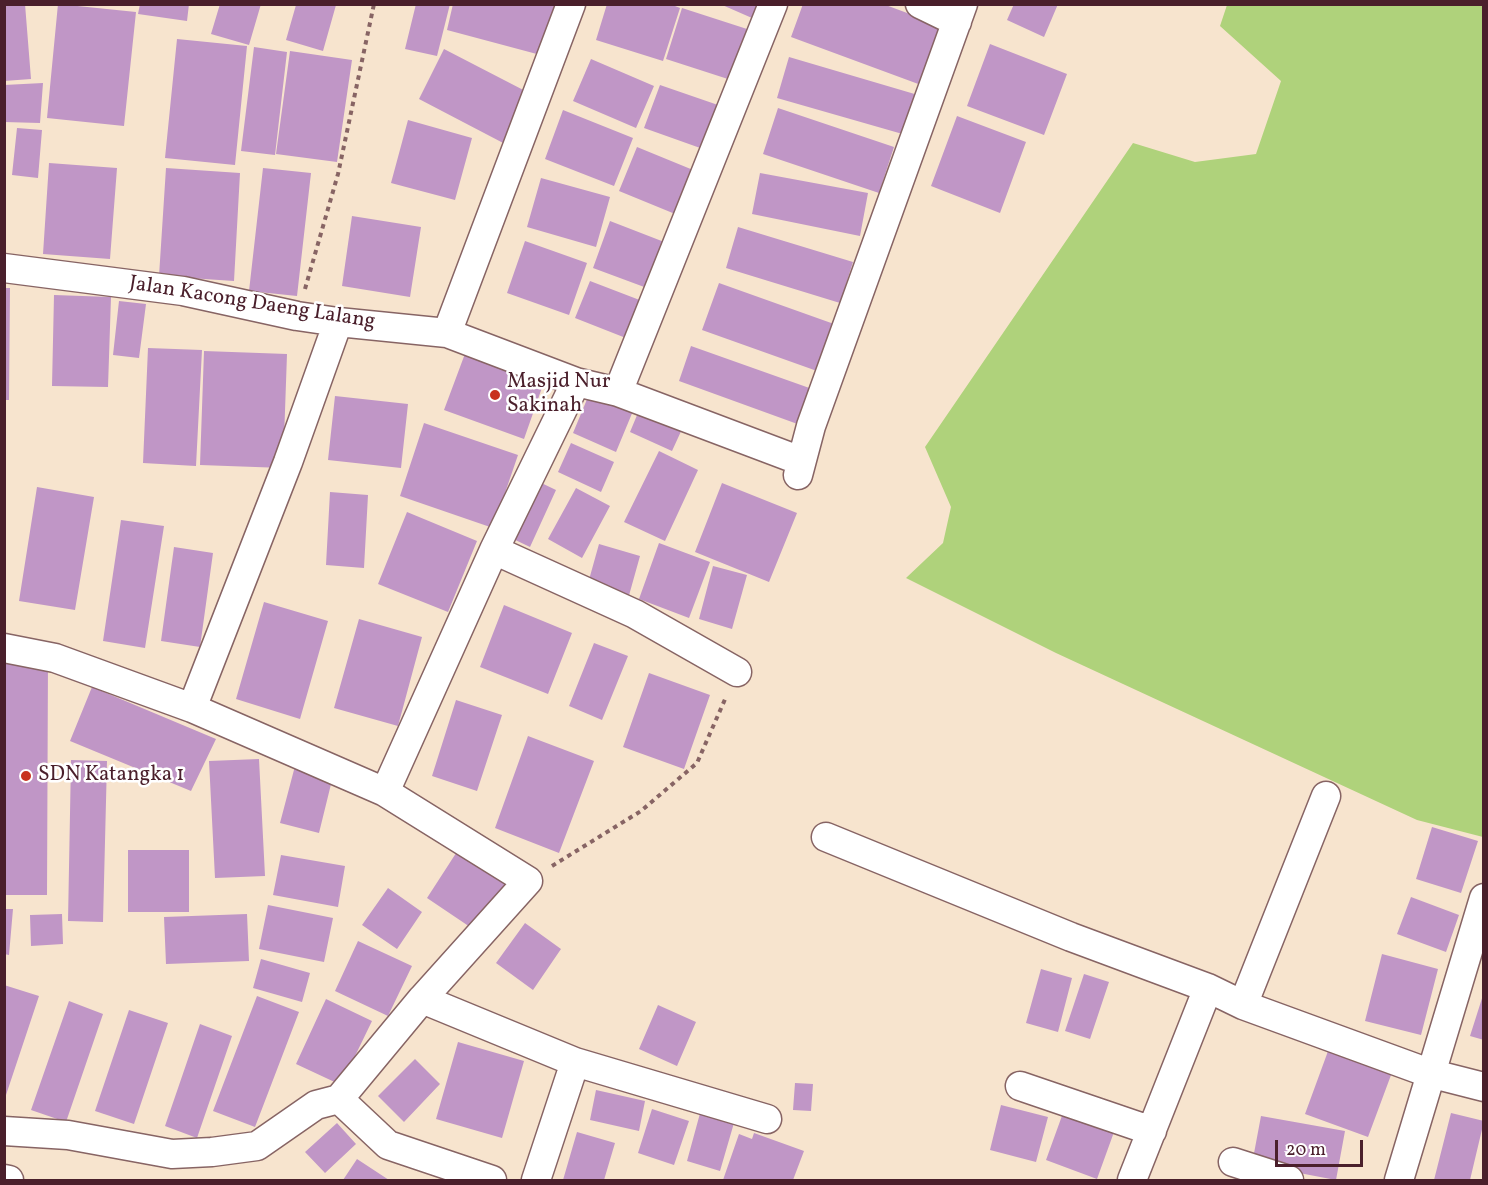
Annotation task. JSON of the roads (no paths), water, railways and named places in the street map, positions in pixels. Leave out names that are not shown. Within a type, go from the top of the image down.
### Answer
[{"type":"street","points":[[447,333],[571,4]]},
{"type":"street","points":[[618,392],[773,4]]},
{"type":"street","points":[[920,4],[960,13]]},
{"type":"street","name":"Jalan Kacong Daeng Lalang","points":[[4,268],[183,291],[297,316],[447,333],[576,382],[618,392],[799,468],[811,426],[960,13]]},
{"type":"street","points":[[192,708],[288,462],[338,322]]},
{"type":"street","points":[[385,792],[494,550],[576,382]]},
{"type":"street","points":[[494,550],[635,614],[738,672]]},
{"type":"street","points":[[4,648],[55,657],[192,708],[385,792],[528,881],[422,999],[339,1099],[316,1105],[257,1146],[213,1152],[172,1154],[68,1135],[4,1131]]},
{"type":"street","points":[[1243,1005],[1326,796]]},
{"type":"street","points":[[826,837],[1071,937],[1208,988],[1243,1005],[1429,1073],[1484,1087]]},
{"type":"street","points":[[1399,1180],[1429,1073],[1484,898]]},
{"type":"street","points":[[1132,1180],[1208,988]]},
{"type":"street","points":[[422,999],[575,1062],[767,1119]]},
{"type":"street","points":[[536,1180],[575,1062]]},
{"type":"street","points":[[1020,1086],[1152,1131]]},
{"type":"street","points":[[339,1099],[388,1145],[492,1180]]},
{"type":"street","points":[[1233,1162],[1289,1180]]},
{"type":"place","name":"Masjid Nur Sakinah","points":[[495,395]]},
{"type":"place","name":"SDN Katangka 1","points":[[26,776]]}]
